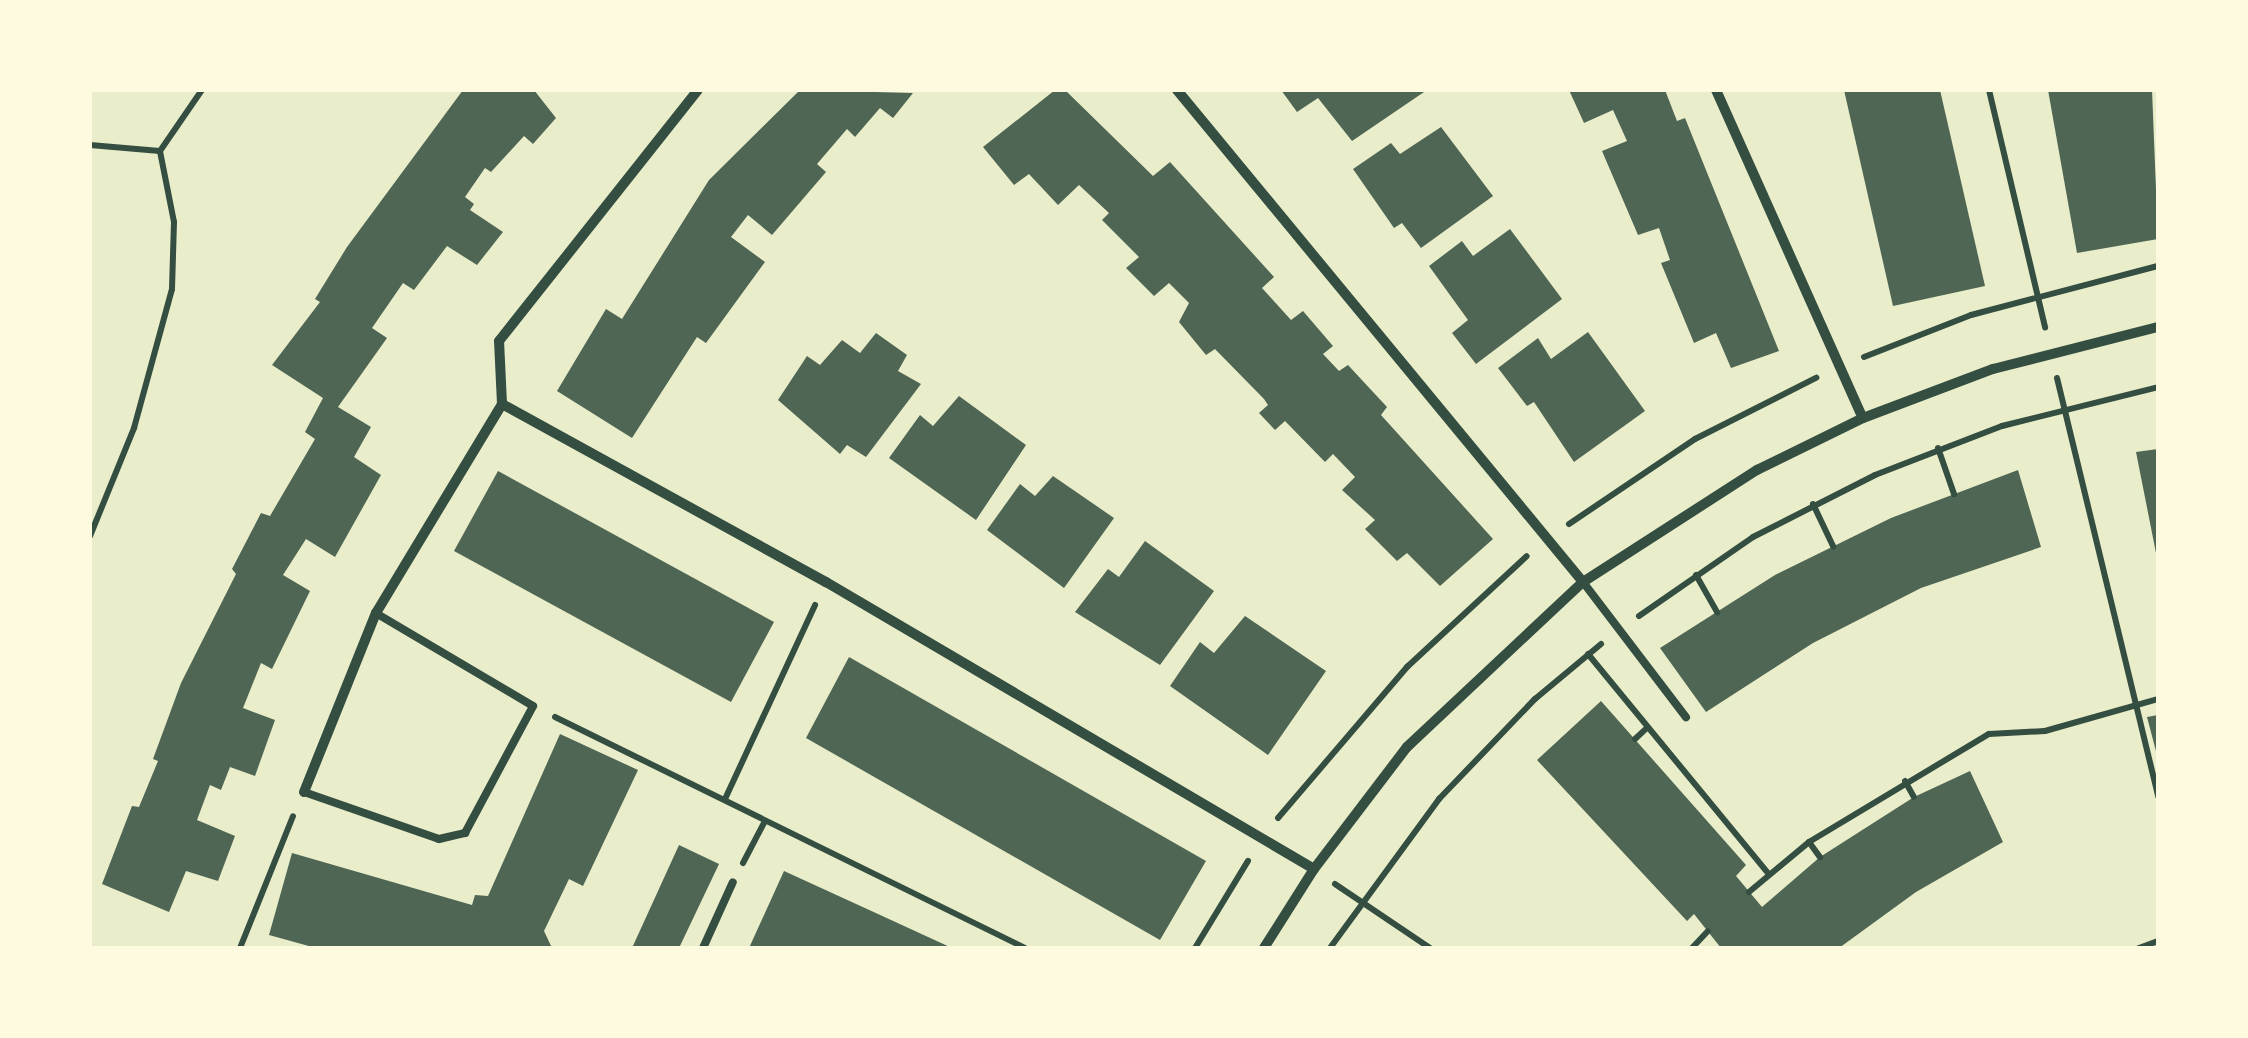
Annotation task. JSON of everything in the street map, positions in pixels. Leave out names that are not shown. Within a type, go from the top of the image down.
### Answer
[{"type":"street","points":[[304,792],[376,613],[502,404],[499,340],[698,90]]},
{"type":"street","points":[[1177,90],[1583,582]]},
{"type":"street","points":[[1716,90],[1863,418]]},
{"type":"street","points":[[1264,948],[1314,870],[1407,747],[1583,582],[1757,470],[1863,418],[2050,354],[2158,327]]},
{"type":"street","points":[[502,404],[826,582],[1314,870]]},
{"type":"lane","points":[[1583,582],[1686,717]]},
{"type":"lane","points":[[304,792],[439,839],[465,833],[532,706],[376,613]]},
{"type":"lane","points":[[703,948],[733,882]]},
{"type":"path","points":[[90,536],[134,428],[172,289],[174,222],[160,151],[202,90]]},
{"type":"path","points":[[1989,90],[2158,797]]},
{"type":"path","points":[[90,146],[160,151]]},
{"type":"path","points":[[1330,948],[1439,799],[1588,654],[1696,575],[1813,504],[1938,448],[2064,408],[2158,387]]},
{"type":"path","points":[[1938,448],[1954,494]]},
{"type":"path","points":[[1813,504],[1833,546]]},
{"type":"path","points":[[1696,575],[1717,612]]},
{"type":"path","points":[[724,799],[826,582]]},
{"type":"path","points":[[1588,654],[1768,873]]},
{"type":"path","points":[[1749,892],[1809,842],[1989,734],[2045,731],[2158,699]]},
{"type":"path","points":[[532,706],[1025,948]]},
{"type":"path","points":[[1635,738],[1647,728]]},
{"type":"path","points":[[1905,781],[1914,797]]},
{"type":"path","points":[[240,948],[304,792]]},
{"type":"path","points":[[1706,820],[1716,810]]},
{"type":"path","points":[[733,882],[765,821]]},
{"type":"path","points":[[1809,842],[1820,857]]},
{"type":"path","points":[[1361,902],[1430,948]]},
{"type":"path","points":[[1692,948],[1708,931]]},
{"type":"path","points":[[2139,948],[2158,941]]},
{"type":"building","points":[[463,90],[534,90],[556,118],[533,144],[524,136],[491,172],[485,168],[465,197],[474,204],[470,210],[503,232],[477,265],[447,246],[414,290],[403,283],[372,328],[387,338],[338,407],[371,427],[354,457],[381,475],[335,557],[306,539],[283,575],[310,591],[272,669],[261,663],[243,708],[275,720],[255,776],[230,767],[221,790],[210,785],[197,820],[235,836],[218,881],[186,871],[169,912],[102,884],[132,806],[139,807],[158,761],[153,759],[181,683],[236,574],[232,569],[261,513],[270,516],[315,439],[305,432],[323,398],[272,365],[320,302],[315,299],[347,247]]},
{"type":"building","points":[[800,90],[913,93],[893,118],[880,108],[855,137],[847,129],[817,164],[826,172],[772,235],[748,215],[731,237],[765,262],[706,343],[697,337],[632,438],[557,391],[606,309],[622,319],[709,180]]},
{"type":"building","points":[[1055,90],[1065,90],[1153,176],[1170,162],[1274,277],[1262,288],[1291,320],[1303,311],[1333,346],[1323,354],[1339,371],[1348,365],[1387,407],[1381,415],[1493,539],[1440,586],[1407,553],[1397,561],[1365,529],[1375,520],[1342,490],[1355,477],[1333,454],[1325,462],[1285,421],[1275,430],[1259,413],[1268,405],[1264,399],[1215,349],[1206,355],[1179,322],[1189,303],[1169,283],[1154,296],[1126,268],[1139,257],[1102,220],[1109,213],[1079,185],[1058,205],[1029,174],[1014,185],[983,147]]},
{"type":"building","points":[[1281,90],[1427,90],[1352,141],[1318,98],[1297,112]]},
{"type":"building","points":[[1569,90],[1665,90],[1677,121],[1685,118],[1779,351],[1731,368],[1716,333],[1694,343],[1661,263],[1670,260],[1659,228],[1638,235],[1602,151],[1627,141],[1613,110],[1584,123]]},
{"type":"building","points":[[1844,90],[1940,90],[1985,286],[1893,306]]},
{"type":"building","points":[[2048,90],[2152,90],[2158,239],[2077,253]]},
{"type":"building","points":[[1441,127],[1493,196],[1421,248],[1402,223],[1394,228],[1353,169],[1391,143],[1400,154]]},
{"type":"building","points":[[1510,229],[1562,299],[1476,364],[1452,333],[1468,320],[1429,266],[1462,241],[1473,256]]},
{"type":"building","points":[[1588,332],[1645,411],[1574,462],[1534,402],[1527,406],[1498,368],[1538,338],[1551,359]]},
{"type":"building","points":[[876,333],[907,355],[898,371],[921,384],[866,457],[847,445],[840,454],[778,400],[807,356],[820,365],[842,340],[860,353]]},
{"type":"building","points":[[959,396],[1026,445],[976,520],[889,458],[920,415],[933,426]]},
{"type":"building","points":[[2158,449],[2158,553],[2156,553],[2136,452]]},
{"type":"building","points":[[2018,470],[2041,547],[1921,588],[1813,643],[1706,712],[1660,648],[1775,575],[1891,518]]},
{"type":"building","points":[[498,471],[774,622],[731,702],[454,551]]},
{"type":"building","points":[[1053,476],[1114,518],[1064,588],[987,530],[1020,484],[1035,496]]},
{"type":"building","points":[[1145,541],[1214,591],[1160,665],[1075,612],[1108,569],[1119,577]]},
{"type":"building","points":[[1245,616],[1326,671],[1268,755],[1170,686],[1200,642],[1214,653]]},
{"type":"building","points":[[849,657],[1206,861],[1160,940],[806,738]]},
{"type":"building","points":[[1601,701],[1746,865],[1736,876],[1762,907],[1820,857],[1914,797],[1970,771],[2003,842],[1916,892],[1839,948],[1721,948],[1694,914],[1687,921],[1537,760]]},
{"type":"building","points":[[2158,715],[2158,755],[2157,755],[2147,717]]},
{"type":"building","points":[[560,734],[638,770],[583,886],[569,879],[544,931],[552,948],[316,948],[269,935],[292,853],[472,905],[475,895],[488,896]]},
{"type":"building","points":[[679,845],[719,864],[679,948],[632,948]]},
{"type":"building","points":[[784,871],[878,914],[952,948],[749,948]]}]
